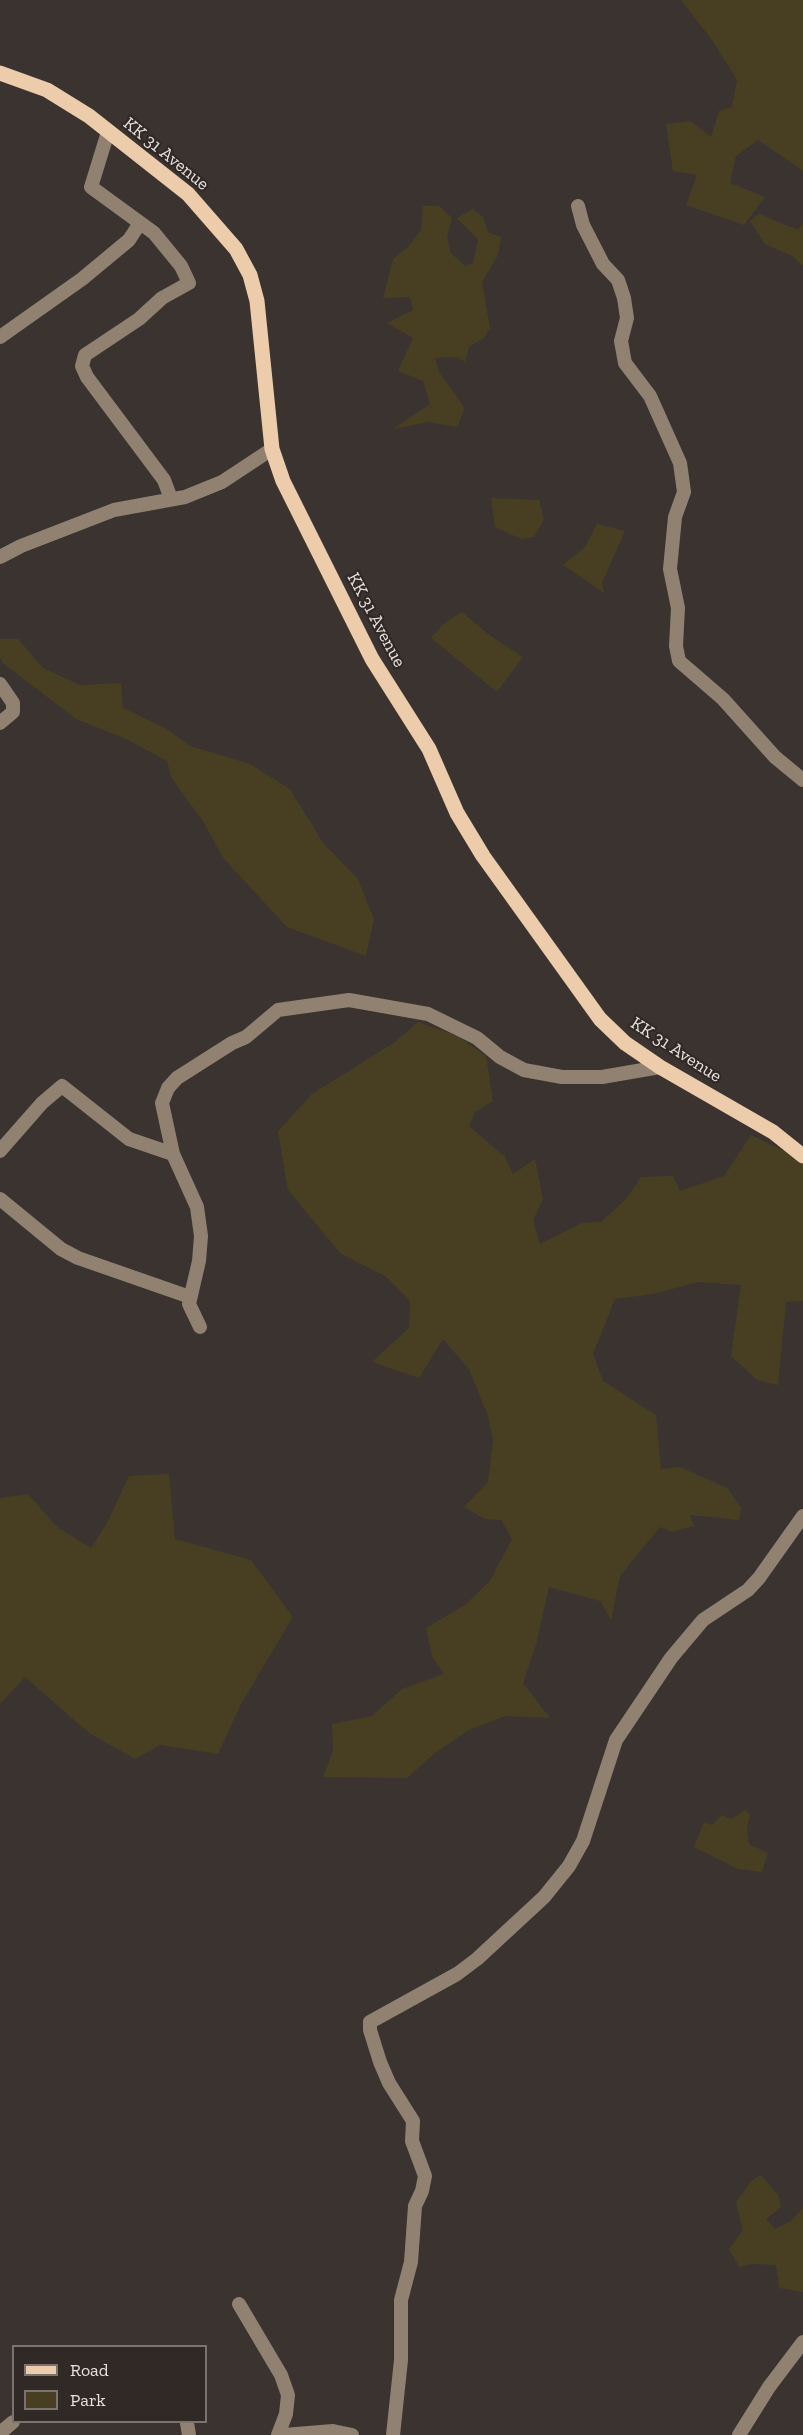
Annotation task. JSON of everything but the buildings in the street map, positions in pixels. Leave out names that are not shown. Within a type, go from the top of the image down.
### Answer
[{"type":"main road","name":"KK 31 Avenue","points":[[0,73],[47,90],[89,116],[188,194],[222,230],[250,275],[257,300],[263,341],[272,449],[283,481],[372,659],[429,749],[458,813],[483,856],[600,1019],[625,1043],[660,1067],[772,1132],[803,1156]]},
{"type":"street","points":[[108,132],[91,187],[154,233],[181,266],[189,283],[162,298],[139,319],[85,355],[82,366],[164,480],[170,496]]},
{"type":"street","points":[[578,206],[583,225],[603,264],[618,280],[624,298],[627,318],[621,341],[625,363],[650,396],[680,463],[684,492],[675,517],[670,568],[678,608],[676,646],[679,661],[723,699],[775,757],[803,780]]},
{"type":"street","points":[[0,337],[82,279],[129,240],[140,223]]},
{"type":"street","points":[[0,557],[21,546],[114,510],[185,497],[222,482],[272,449]]},
{"type":"street","points":[[0,684],[13,703],[13,712],[0,723]]},
{"type":"street","points":[[200,1326],[192,1314],[190,1297],[199,1261],[201,1236],[197,1207],[173,1154],[162,1103],[168,1088],[177,1078],[232,1043],[246,1037],[278,1010],[349,1000],[428,1014],[477,1038],[500,1057],[524,1070],[562,1077],[602,1077],[660,1067]]},
{"type":"street","points":[[0,1152],[42,1103],[62,1086],[129,1140],[173,1154]]},
{"type":"street","points":[[0,1199],[61,1249],[78,1258],[190,1297]]},
{"type":"street","points":[[393,2435],[401,2360],[401,2300],[411,2262],[415,2206],[422,2191],[425,2176],[412,2141],[413,2121],[389,2083],[370,2030],[370,2022],[457,1974],[544,1897],[569,1866],[583,1841],[616,1740],[671,1658],[703,1620],[748,1590],[803,1516]]},
{"type":"street","points":[[238,2304],[281,2375],[288,2395],[286,2414],[278,2435]]},
{"type":"street","points":[[739,2435],[769,2387],[803,2342]]},
{"type":"street","points":[[0,2433],[12,2423]]},
{"type":"street","points":[[284,2435],[333,2431],[352,2435]]},
{"type":"green space","points":[[681,0],[803,0],[803,171],[758,140],[736,156],[730,183],[765,197],[744,225],[686,205],[697,175],[673,171],[666,124],[690,121],[711,137],[719,111],[732,107],[737,80],[712,40]]},
{"type":"green space","points":[[423,206],[439,206],[452,218],[447,237],[451,253],[465,266],[473,263],[478,239],[457,218],[473,209],[483,217],[488,232],[501,237],[498,255],[482,282],[490,328],[484,338],[469,347],[465,362],[457,357],[435,358],[439,372],[465,408],[457,427],[428,422],[393,429],[430,404],[423,381],[398,371],[413,338],[387,323],[413,310],[410,297],[383,298],[393,259],[410,245],[421,230]]},
{"type":"green space","points":[[759,214],[798,230],[803,223],[803,266],[794,257],[765,244],[750,221]]},
{"type":"green space","points":[[491,498],[539,500],[544,520],[534,537],[521,539],[495,527]]},
{"type":"green space","points":[[597,524],[625,531],[602,583],[604,593],[563,565],[585,547]]},
{"type":"green space","points":[[462,612],[488,634],[523,657],[497,692],[431,638],[443,624]]},
{"type":"green space","points":[[0,639],[18,639],[43,668],[80,685],[121,683],[123,708],[167,729],[190,746],[250,764],[290,789],[323,843],[358,879],[374,919],[366,956],[287,927],[224,859],[204,823],[171,777],[167,761],[126,739],[76,719],[4,664],[0,658]]},
{"type":"green space","points":[[418,1022],[457,1036],[486,1056],[493,1101],[475,1112],[469,1126],[505,1157],[513,1174],[535,1159],[543,1199],[533,1220],[540,1244],[582,1223],[601,1222],[626,1199],[641,1177],[673,1176],[680,1191],[724,1176],[751,1135],[803,1160],[803,1301],[786,1302],[778,1385],[757,1380],[731,1356],[741,1285],[698,1282],[653,1294],[615,1299],[593,1354],[603,1381],[656,1415],[661,1469],[680,1467],[727,1488],[741,1507],[739,1520],[690,1515],[694,1526],[672,1532],[660,1527],[620,1576],[611,1620],[600,1601],[549,1587],[536,1645],[523,1683],[550,1718],[505,1716],[469,1730],[434,1754],[407,1778],[323,1777],[333,1751],[332,1724],[372,1716],[402,1689],[444,1674],[432,1656],[426,1628],[465,1605],[490,1581],[512,1539],[501,1520],[485,1519],[464,1507],[488,1482],[493,1440],[488,1416],[469,1369],[443,1339],[419,1378],[372,1362],[409,1328],[410,1301],[385,1276],[340,1253],[288,1190],[278,1131],[312,1094],[395,1042]]},
{"type":"green space","points":[[169,1474],[175,1539],[251,1560],[293,1617],[241,1704],[218,1754],[160,1745],[135,1759],[89,1733],[25,1677],[0,1704],[0,1498],[28,1494],[57,1527],[91,1548],[107,1523],[129,1476]]},
{"type":"green space","points":[[746,1810],[750,1815],[747,1828],[749,1844],[768,1853],[762,1872],[738,1869],[694,1847],[704,1822],[712,1825],[722,1815],[731,1819]]},
{"type":"green space","points":[[761,2175],[778,2195],[781,2207],[766,2219],[775,2229],[791,2221],[803,2208],[803,2292],[779,2288],[776,2265],[752,2264],[739,2267],[729,2249],[743,2230],[736,2202],[751,2181]]}]
